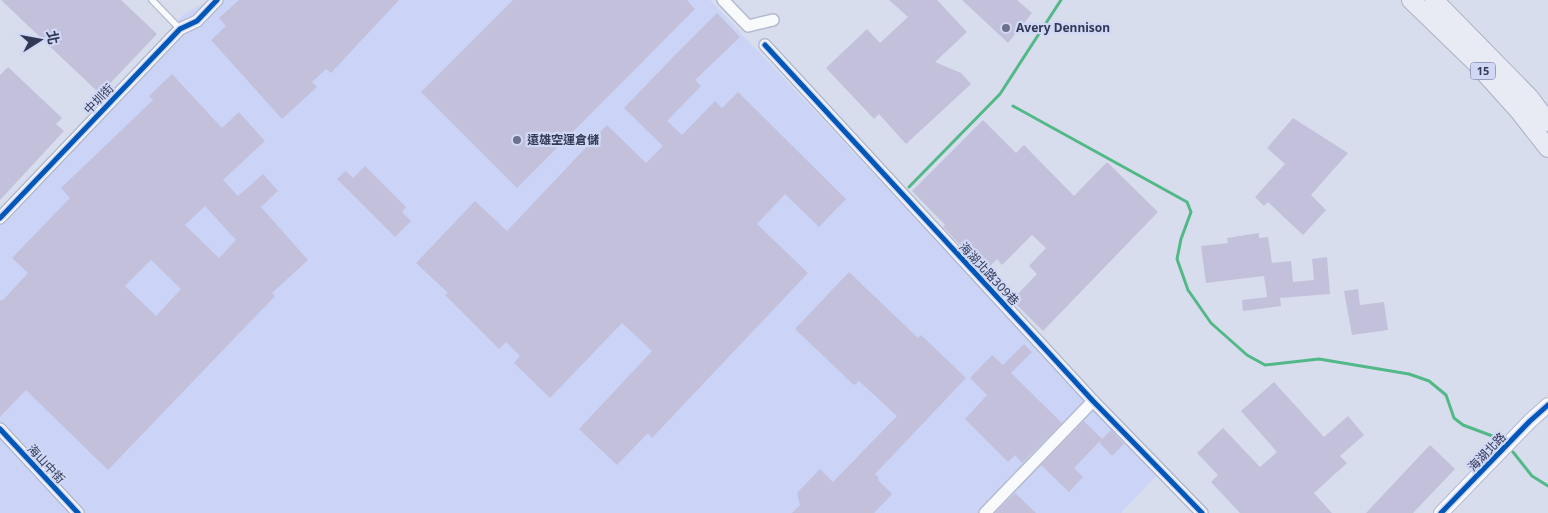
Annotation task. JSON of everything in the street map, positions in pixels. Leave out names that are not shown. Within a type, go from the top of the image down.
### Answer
[{"type":"main road","name":"15","points":[[1411,0],[1432,6],[1529,97],[1548,122]]},
{"type":"main road","name":"15","points":[[1432,6],[1482,69],[1520,111],[1548,148]]},
{"type":"street","name":"中圳街","points":[[0,218],[180,29],[197,20],[217,0]]},
{"type":"street","points":[[723,0],[748,26],[773,20]]},
{"type":"street","name":"海湖北路309巷","points":[[765,45],[1093,401],[1202,513]]},
{"type":"street","points":[[985,513],[1093,401]]},
{"type":"street","name":"海湖北路","points":[[1441,513],[1530,421],[1548,406]]},
{"type":"street","name":"海山中街","points":[[0,428],[78,513]]},
{"type":"lane","points":[[152,0],[180,29]]},
{"type":"shaded area","points":[[210,0],[710,0],[1157,475],[1121,513],[0,513],[0,211],[185,13]]},
{"type":"building","points":[[1,0],[121,0],[157,34],[100,94]]},
{"type":"building","points":[[239,0],[399,0],[331,73],[326,69],[312,82],[317,87],[282,119],[211,40],[226,26],[219,18]]},
{"type":"building","name":"遠雄空運倉儲","points":[[513,0],[687,0],[695,9],[517,188],[421,92]]},
{"type":"building","points":[[889,0],[937,0],[967,32],[935,62],[961,73],[971,84],[906,144],[879,114],[874,119],[826,68],[867,29],[880,43],[908,17]]},
{"type":"building","name":"Avery Dennison","points":[[962,0],[1017,0],[1032,13],[1008,43]]},
{"type":"building","points":[[717,13],[740,37],[695,80],[701,86],[667,121],[682,135],[715,101],[722,108],[738,92],[846,199],[819,227],[785,194],[757,224],[808,273],[652,438],[648,433],[617,465],[579,429],[652,351],[622,323],[550,398],[514,363],[520,356],[506,342],[499,349],[445,295],[448,293],[416,263],[475,201],[507,231],[607,125],[646,163],[663,146],[624,108]]},
{"type":"building","points":[[8,67],[62,118],[56,124],[64,131],[0,200],[0,75]]},
{"type":"building","points":[[172,74],[222,128],[239,112],[265,141],[223,180],[238,196],[263,174],[278,191],[261,207],[308,260],[272,293],[275,296],[108,470],[26,390],[0,417],[0,301],[28,273],[12,258],[70,198],[61,188],[153,100],[149,96]],"holes":[[[205,206],[236,240],[219,258],[185,225]],[[151,260],[181,289],[156,316],[125,286]]]},
{"type":"building","points":[[1293,118],[1348,153],[1311,195],[1326,210],[1303,235],[1268,202],[1264,206],[1255,197],[1285,164],[1267,148]]},
{"type":"building","points":[[983,120],[1016,153],[1024,145],[1074,196],[1107,162],[1158,212],[1043,331],[1012,300],[1037,274],[1029,266],[1046,248],[1032,235],[1002,265],[997,259],[985,271],[912,191]]},
{"type":"building","points":[[365,166],[406,207],[402,212],[411,221],[395,237],[337,179],[346,171],[353,178]]},
{"type":"building","points":[[1259,233],[1259,238],[1268,237],[1272,263],[1291,261],[1293,282],[1314,280],[1312,259],[1327,257],[1330,294],[1280,298],[1281,306],[1243,311],[1242,300],[1267,297],[1264,276],[1206,283],[1201,246],[1228,243],[1227,238]]},
{"type":"building","points":[[849,272],[918,338],[921,335],[966,378],[875,474],[879,478],[878,480],[892,494],[874,513],[792,513],[800,505],[797,493],[820,469],[833,482],[897,416],[859,381],[854,385],[795,329]]},
{"type":"building","points":[[1358,289],[1360,305],[1384,302],[1388,330],[1352,335],[1344,291]]},
{"type":"building","points":[[1024,344],[1032,352],[1011,373],[1062,423],[1022,463],[1015,455],[1008,462],[965,419],[987,395],[970,378],[992,355],[1003,365]]},
{"type":"building","points":[[1274,382],[1324,437],[1348,416],[1364,435],[1340,456],[1347,463],[1314,493],[1332,513],[1240,513],[1211,482],[1218,475],[1197,453],[1223,428],[1260,467],[1277,452],[1241,411]]},
{"type":"building","points":[[1084,421],[1102,439],[1074,468],[1083,477],[1069,492],[1041,465]]},
{"type":"building","points":[[1111,430],[1124,444],[1112,456],[1099,442]]},
{"type":"building","points":[[1430,445],[1455,469],[1413,513],[1366,513]]},
{"type":"building","points":[[1015,493],[1036,513],[995,513]]},
{"type":"waterway","points":[[909,187],[1000,94],[1061,0]]},
{"type":"waterway","points":[[1013,106],[1187,202],[1191,212],[1181,239],[1177,259],[1188,290],[1211,323],[1247,355],[1265,365],[1319,359],[1409,374],[1429,381],[1446,395],[1454,418],[1463,425],[1495,437]]},
{"type":"waterway","points":[[1513,452],[1532,476],[1548,486]]},
{"type":"cycle path","points":[[0,218],[180,29],[197,21],[217,0]]},
{"type":"cycle path","points":[[765,45],[1093,401],[1202,513]]},
{"type":"cycle path","points":[[1441,513],[1530,421],[1548,405]]},
{"type":"cycle path","points":[[0,429],[78,513]]},
{"type":"place","name":"Avery Dennison","points":[[1006,28]]},
{"type":"place","name":"遠雄空運倉儲","points":[[517,140]]}]
